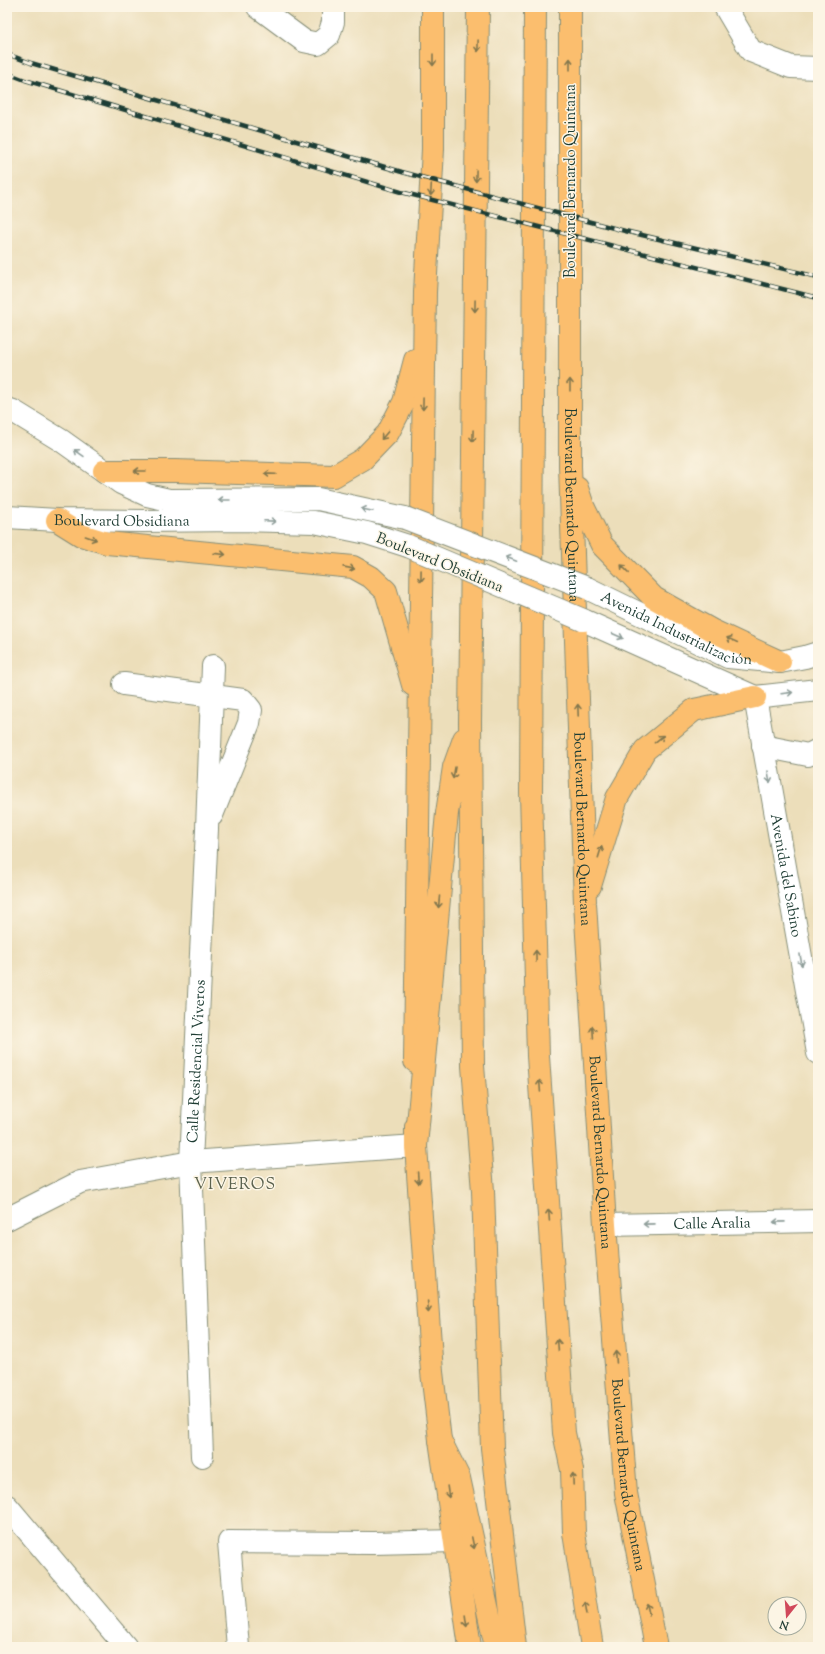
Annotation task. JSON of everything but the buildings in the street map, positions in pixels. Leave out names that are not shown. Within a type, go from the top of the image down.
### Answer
[{"type":"main road","points":[[433,7],[433,149],[425,292],[419,708],[416,1146],[432,1372],[440,1440],[470,1647]]},
{"type":"main road","points":[[478,7],[470,722],[473,1066],[483,1191],[492,1448],[515,1647]]},
{"type":"main road","points":[[535,7],[531,793],[538,1056],[564,1433],[572,1470],[574,1533],[592,1647]]},
{"type":"main road","points":[[535,61],[549,7]]},
{"type":"main road","name":"Boulevard Bernardo Quintana","points":[[570,7],[570,466],[585,903],[605,1225],[626,1493],[656,1647]]},
{"type":"main road","points":[[104,471],[175,471],[334,476],[363,459],[388,433],[404,402],[414,370],[425,292]]},
{"type":"main road","points":[[570,466],[583,506],[602,545],[654,598],[713,631],[780,662]]},
{"type":"main road","points":[[57,520],[81,535],[107,543],[353,567],[371,577],[386,591],[419,708]]},
{"type":"main road","points":[[585,903],[616,798],[645,750],[694,710],[755,697]]},
{"type":"main road","points":[[416,1146],[447,813],[454,767],[470,722]]},
{"type":"main road","points":[[440,1440],[460,1478],[496,1647]]},
{"type":"street","points":[[258,7],[304,41],[318,44],[329,35],[333,22],[333,7]]},
{"type":"street","points":[[725,7],[751,51],[791,66],[818,68]]},
{"type":"street","name":"Boulevard Obsidiana","points":[[7,410],[13,411],[62,441],[121,484],[147,495],[169,500],[318,499],[405,518]]},
{"type":"street","name":"Boulevard Obsidiana","points":[[7,517],[57,520],[239,520],[314,522],[367,533],[408,546],[582,620],[755,697]]},
{"type":"street","name":"Avenida Industrialización","points":[[405,518],[587,588],[728,657],[780,662],[818,653]]},
{"type":"street","name":"Calle Residencial Viveros","points":[[202,1456],[191,1162],[207,830],[213,666]]},
{"type":"street","points":[[124,684],[244,700],[251,710],[249,723],[207,830]]},
{"type":"street","points":[[755,697],[818,690]]},
{"type":"street","name":"Avenida del Sabino","points":[[755,697],[818,1053]]},
{"type":"street","points":[[763,746],[808,755],[818,750]]},
{"type":"street","points":[[7,1219],[80,1182],[191,1162],[416,1146]]},
{"type":"street","name":"Calle Aralia","points":[[605,1225],[818,1221]]},
{"type":"street","points":[[7,1506],[126,1647]]},
{"type":"street","points":[[238,1647],[229,1542],[373,1543],[454,1541]]},
{"type":"railway","points":[[7,54],[31,63],[402,172],[625,231],[818,277]]},
{"type":"railway","points":[[7,73],[25,80],[401,192],[818,298]]},
{"type":"district","name":"VIVEROS","points":[[235,1183]]}]
